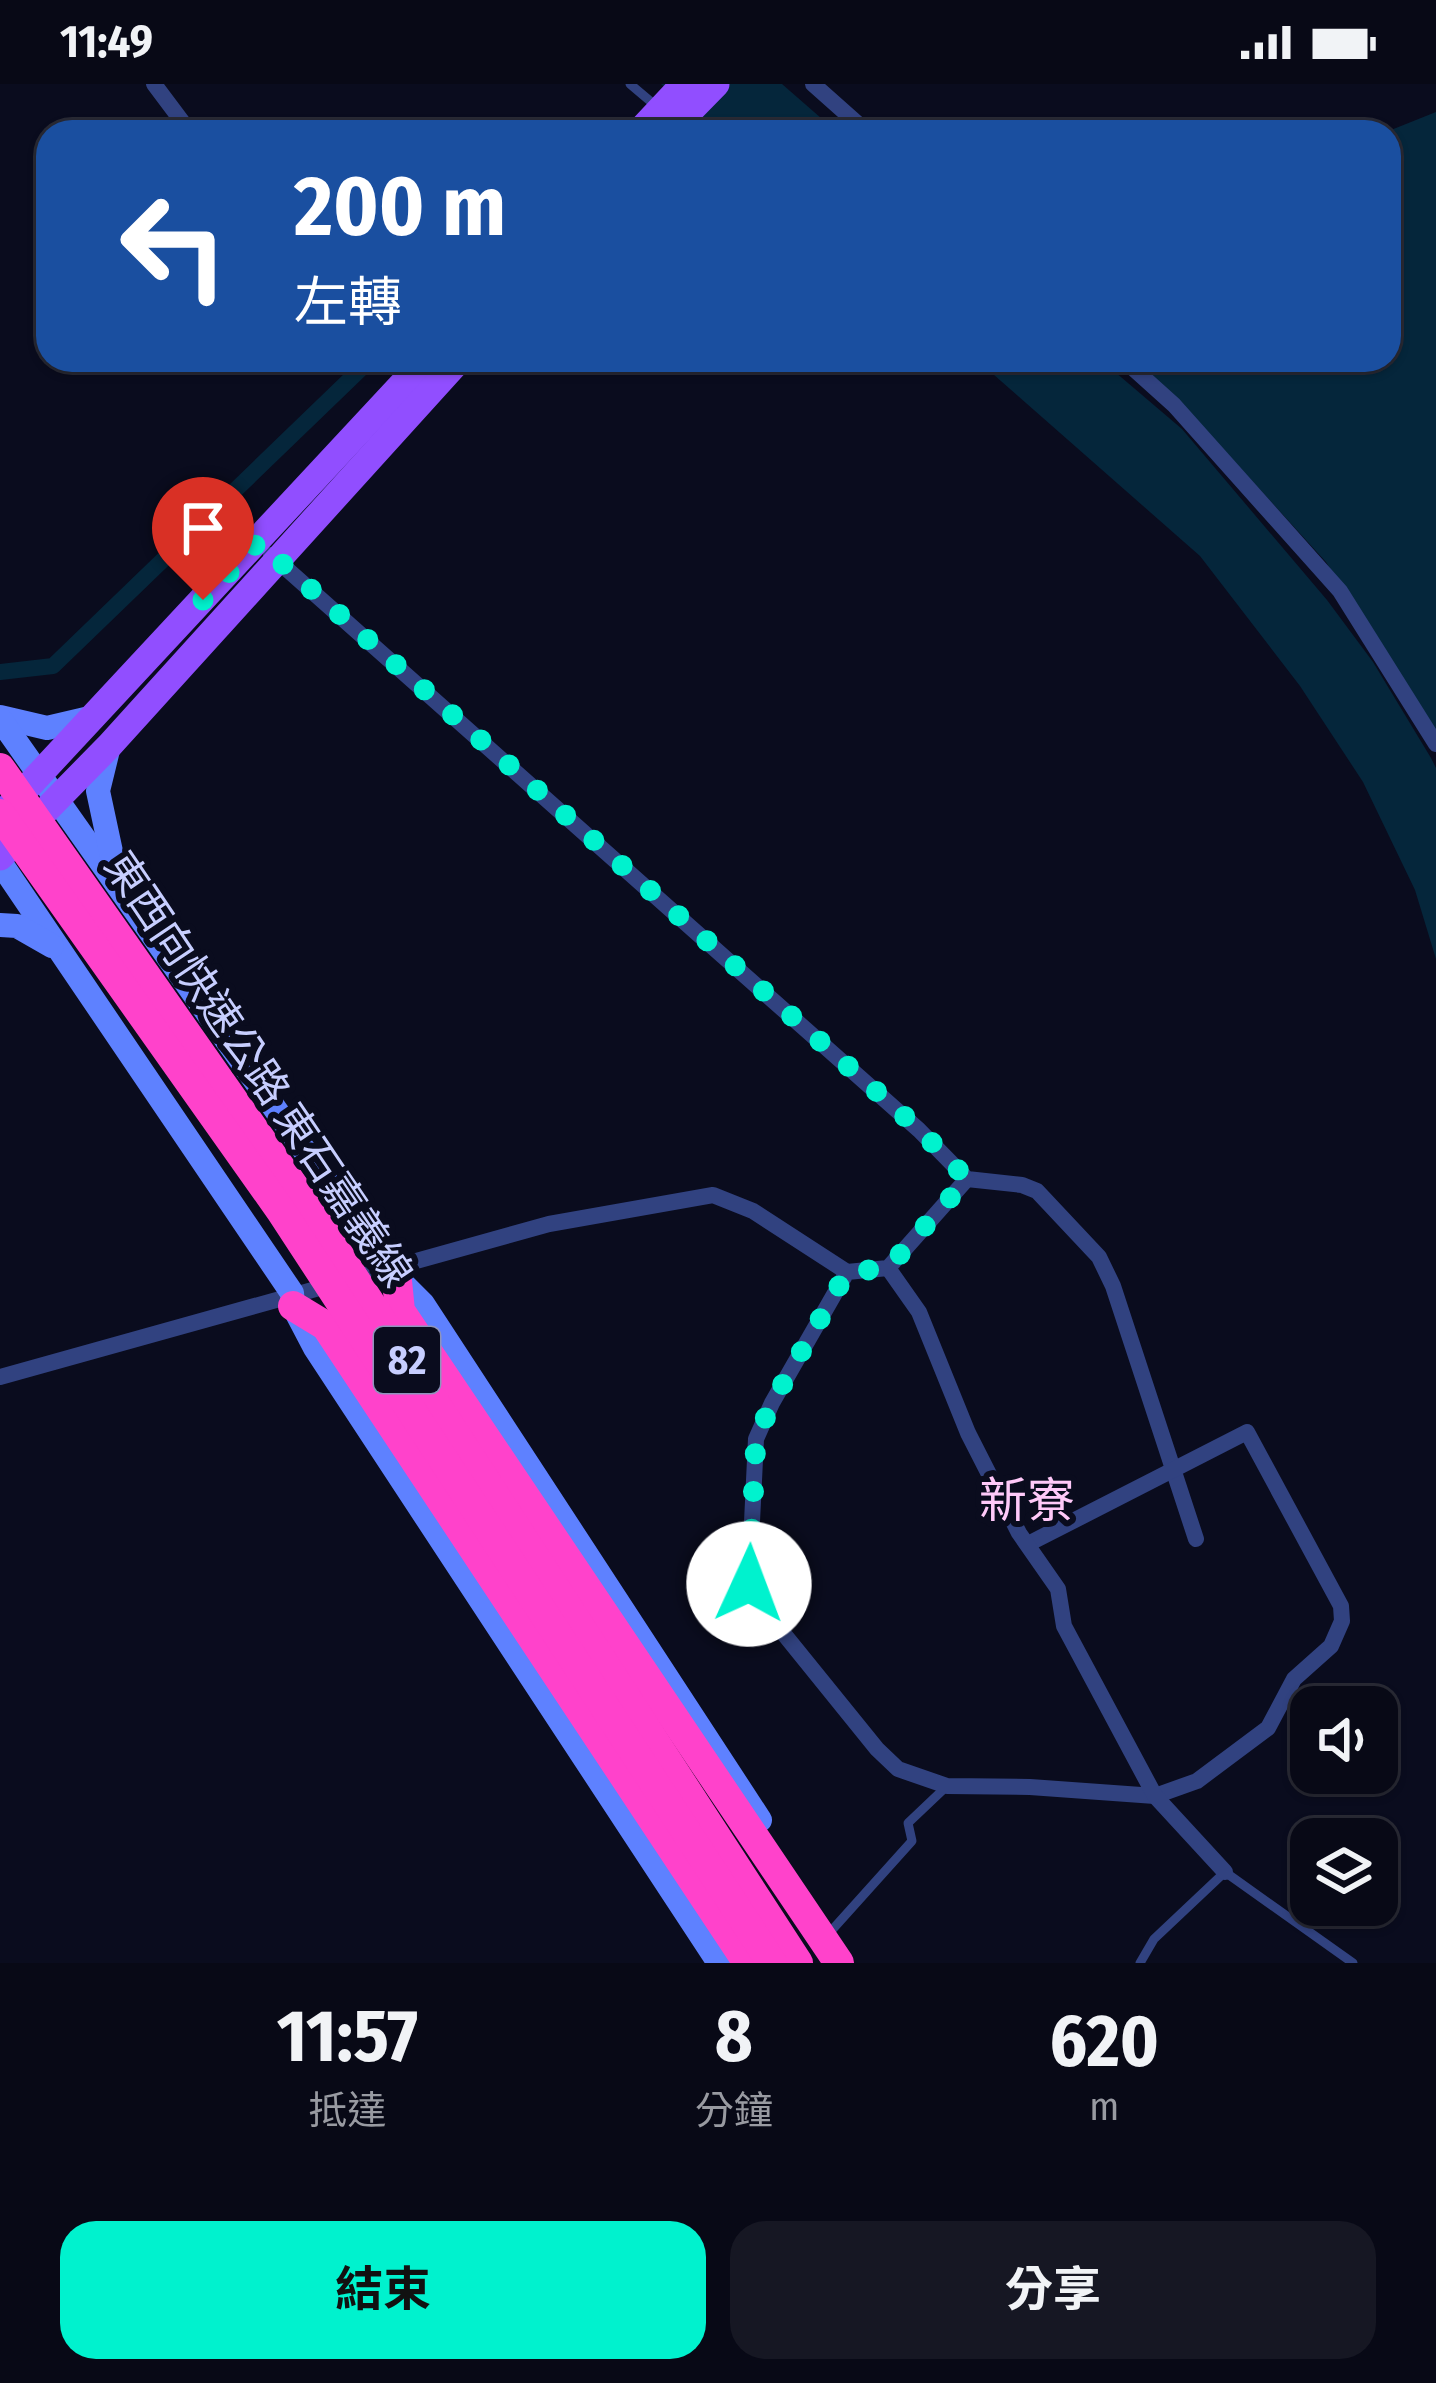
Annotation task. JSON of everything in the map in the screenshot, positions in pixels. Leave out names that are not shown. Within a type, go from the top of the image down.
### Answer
[{"type":"highway","name":"東西向快速公路 東石嘉義線","points":[[0,768],[302,1198],[798,1963]]},
{"type":"highway","name":"東西向快速公路 東石嘉義線","points":[[0,815],[281,1210],[772,1963]]},
{"type":"highway","points":[[393,1275],[400,1311],[839,1963]]},
{"type":"highway","points":[[293,1299],[326,1326],[748,1963]]},
{"type":"main road","points":[[672,109],[716,84]]},
{"type":"main road","points":[[0,859],[109,746],[414,372]]},
{"type":"main road","points":[[0,815],[446,372]]},
{"type":"street","points":[[154,84],[181,120]]},
{"type":"street","points":[[813,84],[854,120]]},
{"type":"street","points":[[1138,372],[1174,404],[1340,591],[1436,744]]},
{"type":"street","points":[[267,551],[920,1130],[967,1179],[1037,1191],[1099,1257],[1113,1286],[1196,1539]]},
{"type":"street","points":[[0,718],[47,728],[94,717]]},
{"type":"street","points":[[0,718],[393,1275],[423,1304],[853,1963]]},
{"type":"street","points":[[109,746],[98,790],[119,889]]},
{"type":"street","points":[[0,859],[293,1299],[315,1348],[719,1963]]},
{"type":"street","points":[[0,925],[17,926],[57,949]]},
{"type":"street","points":[[0,1377],[393,1275],[548,1223],[713,1195],[752,1211],[847,1272],[888,1268],[967,1179]]},
{"type":"street","points":[[888,1268],[919,1312],[968,1433],[1058,1589],[1064,1626],[1155,1796],[1225,1872]]},
{"type":"street","points":[[847,1272],[756,1439],[749,1584],[754,1597],[877,1750],[898,1769],[946,1786],[1155,1796],[1196,1781],[1268,1728],[1294,1679],[1331,1646],[1342,1621],[1341,1606],[1247,1432],[1028,1544]]},
{"type":"lane","points":[[630,84],[672,109]]},
{"type":"lane","points":[[832,1930],[912,1841],[908,1823],[946,1786]]},
{"type":"lane","points":[[1140,1963],[1154,1939],[1225,1872],[1353,1963]]},
{"type":"water","points":[[661,84],[782,84],[823,120],[702,120]]},
{"type":"water","points":[[1436,112],[1436,739],[1326,562],[1203,427],[1141,372],[1401,372],[1401,126]]},
{"type":"water","points":[[991,372],[1115,372],[1182,429],[1327,600],[1373,662],[1436,768],[1436,959],[1415,890],[1363,782],[1300,686],[1200,556]]},
{"type":"waterway","points":[[0,672],[53,666],[358,372]]},
{"type":"district","name":"新寮","points":[[1027,1500]]},
{"type":"route","points":[[203,600],[258,542],[920,1130],[967,1179],[888,1268],[847,1272],[772,1403],[756,1439],[749,1584]]}]
